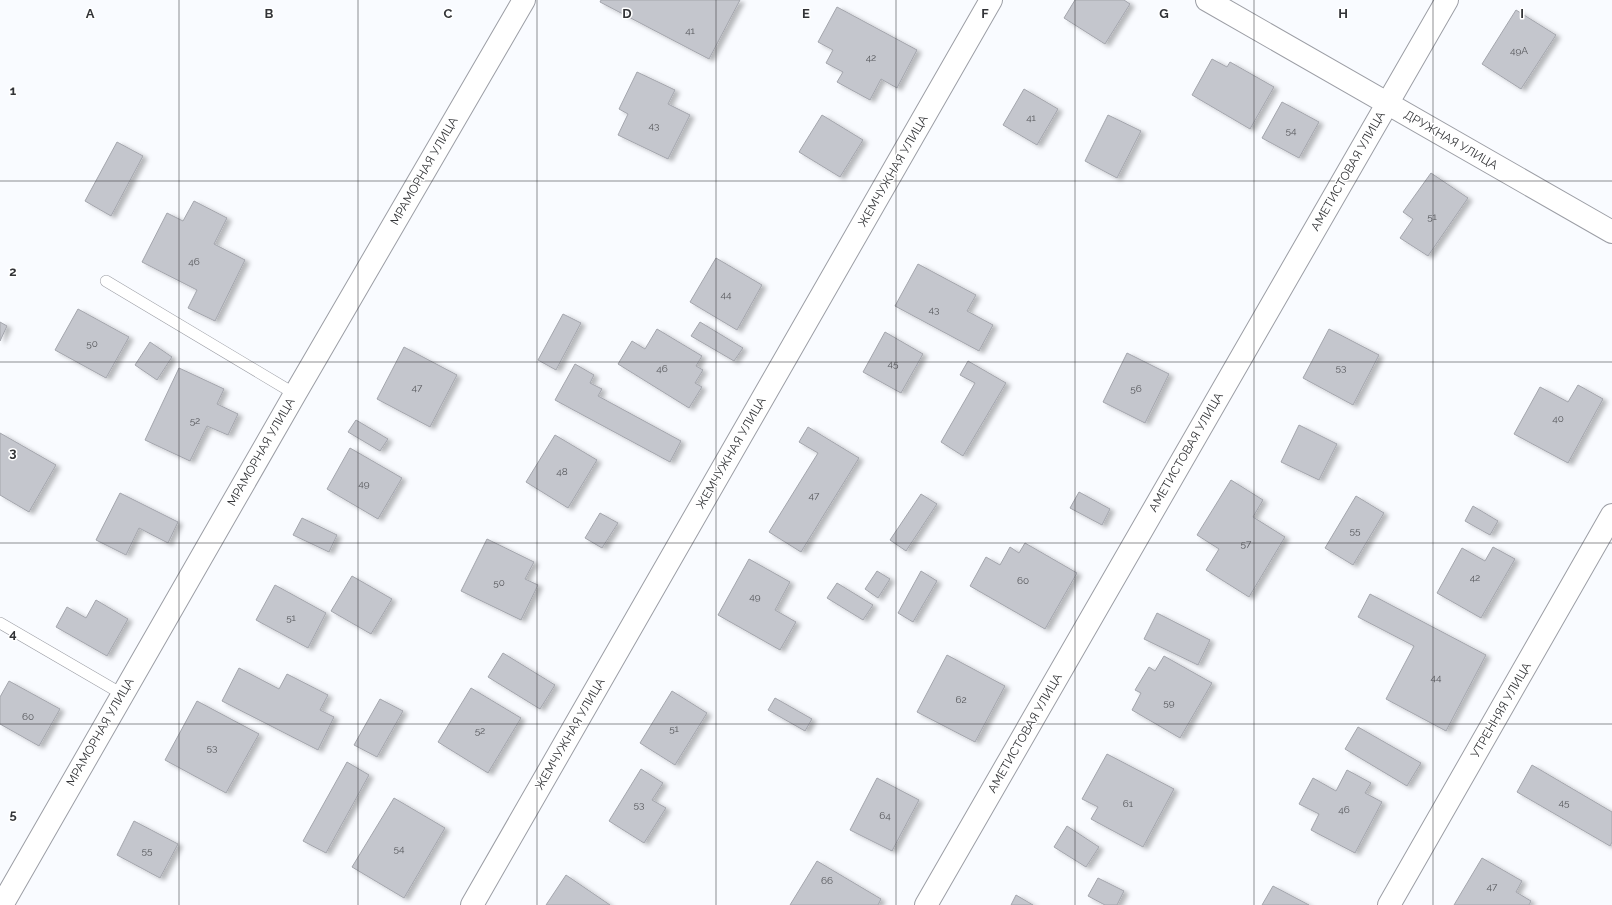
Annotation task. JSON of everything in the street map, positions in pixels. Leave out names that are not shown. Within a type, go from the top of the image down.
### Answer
[{"type":"street","name":"МРАМОРНАЯ УЛИЦА","points":[[2,905],[295,394],[524,0]]},
{"type":"street","name":"ЖЕМЧУЖНАЯ УЛИЦА","points":[[472,905],[991,0]]},
{"type":"street","name":"ДРУЖНАЯ УЛИЦА","points":[[1207,0],[1612,232]]},
{"type":"street","name":"АМЕТИСТОВАЯ УЛИЦА","points":[[926,905],[1447,0]]},
{"type":"street","name":"УТРЕННЯЯ УЛИЦА","points":[[1389,905],[1612,515]]},
{"type":"lane","points":[[106,281],[295,394]]},
{"type":"lane","points":[[0,623],[122,694]]},
{"type":"building","points":[[601,0],[740,0],[709,59],[600,2]]},
{"type":"building","points":[[1075,0],[1124,0],[1130,4],[1105,44],[1064,18]]},
{"type":"building","points":[[837,7],[917,50],[897,88],[881,79],[870,100],[837,82],[843,72],[826,63],[833,50],[818,42]]},
{"type":"building","points":[[1516,10],[1556,35],[1521,89],[1482,64]]},
{"type":"building","points":[[1212,59],[1227,67],[1230,62],[1274,87],[1250,129],[1192,95]]},
{"type":"building","points":[[637,72],[675,90],[668,104],[690,115],[668,159],[618,135],[628,114],[619,109]]},
{"type":"building","points":[[1024,89],[1058,109],[1037,145],[1003,125]]},
{"type":"building","points":[[1282,102],[1319,122],[1299,158],[1262,138]]},
{"type":"building","points":[[822,115],[863,140],[840,177],[799,152]]},
{"type":"building","points":[[1108,115],[1141,131],[1117,178],[1085,161]]},
{"type":"building","points":[[117,142],[143,156],[111,216],[85,201]]},
{"type":"building","points":[[1431,173],[1468,198],[1428,256],[1400,238],[1413,219],[1403,212]]},
{"type":"building","points":[[194,201],[227,218],[214,244],[245,260],[215,321],[188,308],[197,290],[142,262],[167,213],[183,221]]},
{"type":"building","points":[[716,258],[762,285],[737,330],[690,302]]},
{"type":"building","points":[[918,264],[976,295],[967,311],[993,325],[979,351],[895,306]]},
{"type":"building","points":[[78,309],[129,337],[106,378],[55,350]]},
{"type":"building","points":[[563,314],[581,323],[556,370],[538,360]]},
{"type":"building","points":[[0,322],[7,326],[0,341]]},
{"type":"building","points":[[700,322],[743,348],[734,361],[691,336]]},
{"type":"building","points":[[657,329],[702,356],[696,366],[703,370],[695,383],[702,387],[689,408],[618,364],[632,341],[645,349]]},
{"type":"building","points":[[1329,329],[1379,355],[1353,405],[1303,378]]},
{"type":"building","points":[[885,332],[923,354],[901,393],[863,372]]},
{"type":"building","points":[[150,342],[172,357],[157,380],[135,365]]},
{"type":"building","points":[[404,347],[457,375],[430,427],[377,399]]},
{"type":"building","points":[[1127,353],[1169,374],[1145,423],[1103,402]]},
{"type":"building","points":[[968,361],[1006,383],[963,456],[941,442],[975,383],[960,375]]},
{"type":"building","points":[[575,364],[594,375],[590,383],[602,389],[598,396],[681,441],[670,462],[555,400]]},
{"type":"building","points":[[179,368],[224,389],[217,404],[238,414],[228,435],[207,426],[190,461],[145,440]]},
{"type":"building","points":[[1578,385],[1603,399],[1568,463],[1514,434],[1540,387],[1568,402]]},
{"type":"building","points":[[356,420],[388,439],[380,451],[348,432]]},
{"type":"building","points":[[1299,425],[1337,444],[1319,480],[1281,462]]},
{"type":"building","points":[[808,427],[859,458],[801,552],[769,532],[818,453],[799,442]]},
{"type":"building","points":[[0,433],[56,465],[29,512],[0,495]]},
{"type":"building","points":[[555,435],[597,460],[568,508],[526,482]]},
{"type":"building","points":[[350,448],[402,478],[378,519],[327,489]]},
{"type":"building","points":[[1231,480],[1263,500],[1253,517],[1285,537],[1249,597],[1206,570],[1219,549],[1197,535]]},
{"type":"building","points":[[1079,492],[1110,509],[1102,525],[1070,508]]},
{"type":"building","points":[[120,493],[178,522],[168,543],[139,528],[126,555],[96,540]]},
{"type":"building","points":[[921,494],[937,504],[906,551],[890,540]]},
{"type":"building","points":[[1356,496],[1384,513],[1353,565],[1325,548]]},
{"type":"building","points":[[1473,506],[1498,521],[1490,535],[1465,521]]},
{"type":"building","points":[[600,513],[618,523],[602,548],[585,538]]},
{"type":"building","points":[[302,518],[337,535],[329,552],[293,535]]},
{"type":"building","points":[[487,539],[534,562],[525,579],[538,585],[521,620],[461,591]]},
{"type":"building","points":[[1025,543],[1077,573],[1045,629],[970,586],[986,557],[1000,565],[1010,547],[1019,553]]},
{"type":"building","points":[[1493,547],[1515,559],[1481,618],[1437,593],[1462,548],[1485,561]]},
{"type":"building","points":[[749,559],[790,582],[775,610],[796,622],[780,650],[718,615]]},
{"type":"building","points":[[877,571],[890,579],[878,598],[865,589]]},
{"type":"building","points":[[921,571],[937,581],[913,622],[898,613]]},
{"type":"building","points":[[352,576],[392,599],[371,634],[331,611]]},
{"type":"building","points":[[837,583],[873,605],[863,620],[827,598]]},
{"type":"building","points":[[275,585],[326,613],[308,648],[256,620]]},
{"type":"building","points":[[1370,594],[1486,655],[1446,731],[1386,699],[1414,646],[1358,617]]},
{"type":"building","points":[[96,600],[128,619],[107,656],[56,627],[67,607],[86,618]]},
{"type":"building","points":[[1157,613],[1210,640],[1198,665],[1144,639]]},
{"type":"building","points":[[503,653],[555,685],[540,709],[488,677]]},
{"type":"building","points":[[947,655],[1005,686],[975,742],[917,712]]},
{"type":"building","points":[[1164,656],[1212,683],[1180,738],[1132,710],[1141,693],[1135,690],[1149,667],[1155,671]]},
{"type":"building","points":[[239,668],[279,689],[287,674],[328,695],[320,710],[334,717],[318,750],[222,701]]},
{"type":"building","points":[[9,681],[60,709],[39,746],[0,724],[0,697]]},
{"type":"building","points":[[471,688],[521,718],[488,773],[438,742]]},
{"type":"building","points":[[672,691],[707,713],[675,765],[640,743]]},
{"type":"building","points":[[775,698],[812,719],[805,731],[768,710]]},
{"type":"building","points":[[380,699],[403,711],[377,757],[354,745]]},
{"type":"building","points":[[197,701],[259,734],[226,793],[165,760]]},
{"type":"building","points":[[1358,727],[1421,763],[1407,786],[1345,749]]},
{"type":"building","points":[[1107,754],[1174,789],[1143,847],[1091,819],[1098,807],[1082,799]]},
{"type":"building","points":[[347,762],[369,775],[326,853],[303,841]]},
{"type":"building","points":[[1532,765],[1612,812],[1612,842],[1610,846],[1517,792]]},
{"type":"building","points":[[641,769],[663,783],[652,800],[666,808],[644,843],[609,821]]},
{"type":"building","points":[[1347,770],[1371,783],[1365,793],[1382,802],[1355,853],[1311,830],[1319,814],[1299,804],[1313,778],[1336,791]]},
{"type":"building","points":[[877,778],[919,800],[892,851],[850,830]]},
{"type":"building","points":[[394,798],[445,828],[404,898],[352,867]]},
{"type":"building","points":[[134,821],[178,844],[160,878],[117,855]]},
{"type":"building","points":[[1067,826],[1099,847],[1086,867],[1054,847]]},
{"type":"building","points":[[1482,858],[1522,881],[1516,892],[1531,901],[1529,905],[1454,905]]},
{"type":"building","points":[[817,861],[881,899],[878,905],[790,905]]},
{"type":"building","points":[[566,875],[610,905],[546,905]]},
{"type":"building","points":[[1098,878],[1124,891],[1117,905],[1105,905],[1088,896]]},
{"type":"building","points":[[1273,886],[1309,905],[1262,905]]},
{"type":"building","points":[[1016,895],[1033,905],[1011,905]]}]
